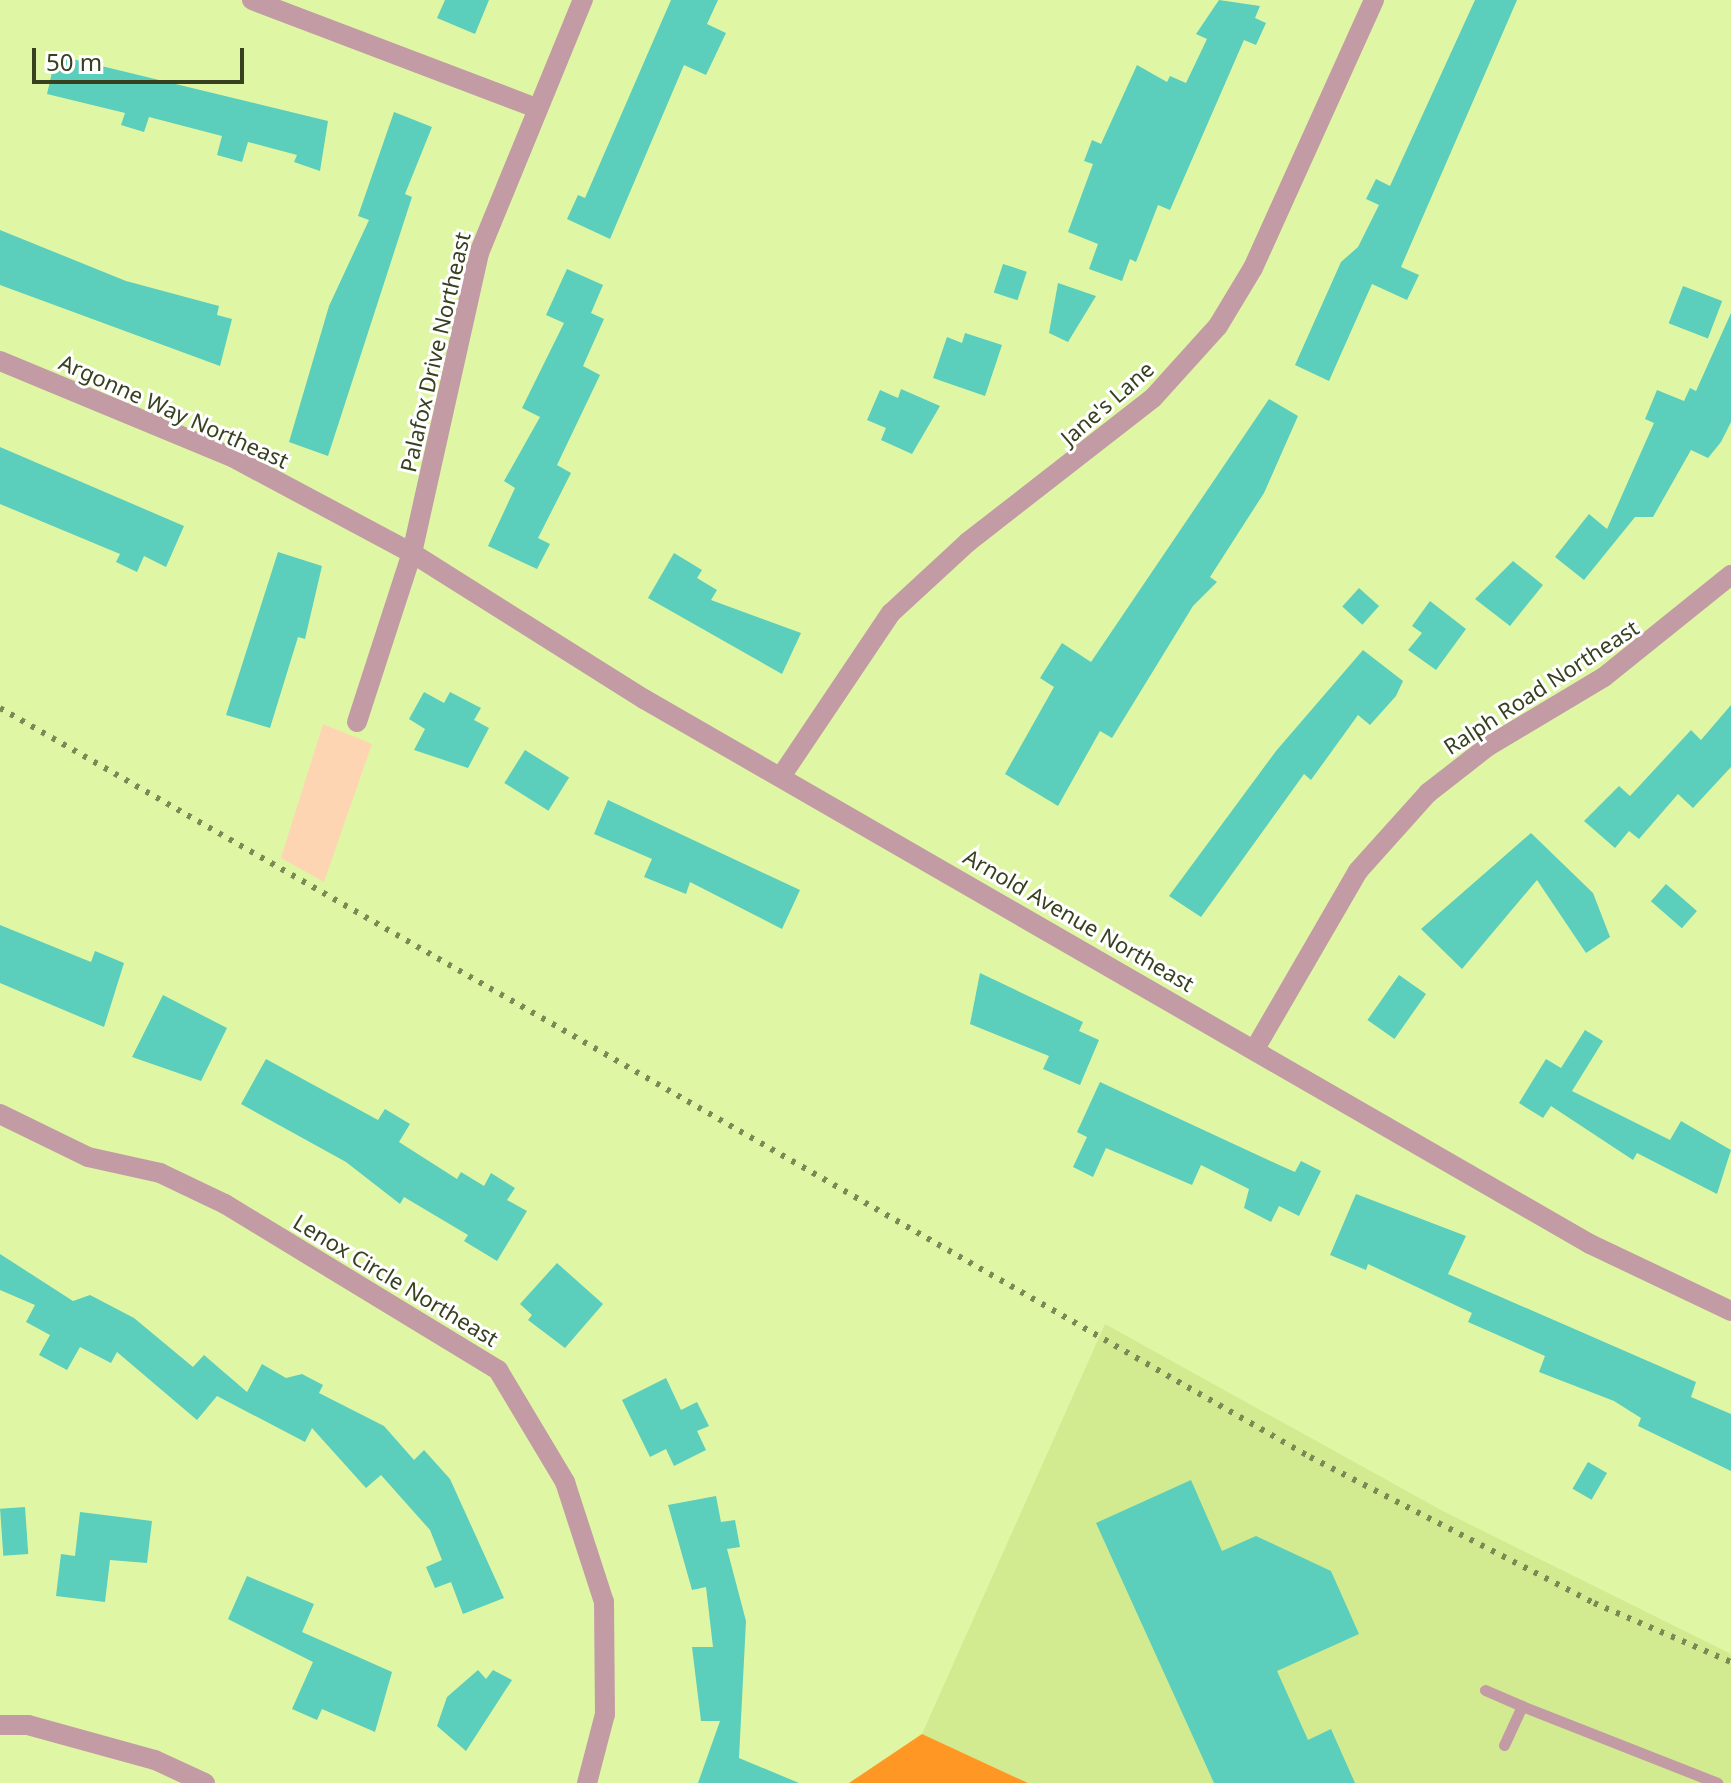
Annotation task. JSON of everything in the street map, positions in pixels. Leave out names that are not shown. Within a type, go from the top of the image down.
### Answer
[{"type":"street","points":[[252,0],[534,107]]},
{"type":"street","name":"Palafox Drive Northeast","points":[[357,722],[412,553],[479,253],[534,107],[583,0]]},
{"type":"street","name":"Jane's Lane","points":[[782,775],[891,613],[968,542],[1153,398],[1218,326],[1253,268],[1374,0]]},
{"type":"street","name":"Argonne Way Northeast","points":[[0,361],[232,457],[412,553]]},
{"type":"street","name":"Arnold Avenue Northeast","points":[[412,553],[782,775],[1256,1047],[1590,1244],[1731,1311]]},
{"type":"street","name":"Ralph Road Northeast","points":[[1256,1047],[1358,871],[1428,793],[1487,747],[1604,677],[1731,575]]},
{"type":"street","name":"Lenox Circle Northeast","points":[[0,1114],[88,1157],[160,1173],[225,1204],[498,1370],[565,1482],[604,1602],[605,1714],[587,1783]]},
{"type":"street","points":[[0,1725],[28,1725],[155,1760],[205,1783]]},
{"type":"lane","points":[[1485,1690],[1717,1783]]},
{"type":"lane","points":[[1504,1745],[1522,1706]]},
{"type":"shaded area","points":[[323,724],[372,744],[324,882],[281,858]]},
{"type":"shaded area","points":[[1105,1324],[1441,1510],[1731,1654],[1731,1783],[1028,1783],[922,1734]]},
{"type":"shaded area","points":[[922,1734],[1028,1783],[849,1783]]},
{"type":"building","points":[[445,0],[489,0],[475,34],[437,18]]},
{"type":"building","points":[[671,0],[718,0],[707,24],[726,33],[706,75],[684,65],[610,239],[567,219],[578,195],[585,198]]},
{"type":"building","points":[[1219,0],[1260,6],[1255,18],[1266,23],[1256,45],[1244,40],[1170,210],[1158,205],[1136,262],[1130,259],[1122,281],[1089,269],[1098,244],[1068,232],[1093,164],[1084,161],[1092,140],[1101,144],[1137,65],[1167,82],[1170,76],[1186,83],[1207,39],[1196,34]]},
{"type":"building","points":[[1475,0],[1517,0],[1401,267],[1419,275],[1407,300],[1372,284],[1329,381],[1295,365],[1341,262],[1358,247],[1379,205],[1366,199],[1376,179],[1390,186]]},
{"type":"building","points":[[56,55],[328,121],[320,171],[294,162],[297,155],[248,142],[242,162],[217,155],[222,136],[149,117],[144,132],[121,125],[125,113],[47,94]]},
{"type":"building","points":[[394,112],[432,127],[405,194],[412,197],[328,456],[289,442],[329,306],[369,220],[358,216]]},
{"type":"building","points":[[0,230],[126,281],[219,306],[217,315],[232,319],[220,366],[0,285]]},
{"type":"building","points":[[1003,264],[1027,272],[1018,300],[994,293]]},
{"type":"building","points":[[567,269],[603,285],[591,313],[604,319],[583,366],[600,375],[557,465],[571,473],[538,538],[550,544],[537,569],[488,546],[515,488],[504,481],[540,417],[522,408],[564,323],[546,315]]},
{"type":"building","points":[[1058,283],[1096,296],[1068,342],[1049,333]]},
{"type":"building","points":[[1683,286],[1722,301],[1708,338],[1669,323]]},
{"type":"building","points":[[1731,313],[1731,422],[1721,442],[1708,458],[1691,450],[1653,517],[1635,517],[1584,580],[1555,557],[1589,514],[1607,529],[1654,423],[1645,419],[1657,390],[1684,401],[1690,388],[1696,391]]},
{"type":"building","points":[[965,333],[1002,345],[985,396],[933,378],[947,337],[962,343]]},
{"type":"building","points":[[901,389],[940,406],[912,454],[881,440],[886,428],[867,420],[880,390],[898,398]]},
{"type":"building","points":[[1269,399],[1298,416],[1264,493],[1210,577],[1217,582],[1193,606],[1112,738],[1100,731],[1058,806],[1005,774],[1054,687],[1040,678],[1062,643],[1091,662]]},
{"type":"building","points":[[0,447],[184,526],[166,567],[144,556],[137,572],[116,562],[120,554],[0,504]]},
{"type":"building","points":[[278,552],[322,566],[305,639],[298,637],[270,728],[226,715]]},
{"type":"building","points":[[674,553],[702,570],[697,578],[717,590],[711,600],[801,633],[782,674],[648,598]]},
{"type":"building","points":[[1513,561],[1543,585],[1510,626],[1475,599]]},
{"type":"building","points":[[1359,588],[1379,606],[1362,625],[1342,607]]},
{"type":"building","points":[[1430,601],[1466,629],[1436,670],[1408,650],[1422,633],[1412,626]]},
{"type":"building","points":[[1363,650],[1403,681],[1396,696],[1370,725],[1358,715],[1311,780],[1304,774],[1201,917],[1169,896],[1276,751]]},
{"type":"building","points":[[424,692],[444,703],[450,692],[481,708],[474,720],[489,728],[468,768],[414,750],[425,729],[409,719]]},
{"type":"building","points":[[1731,705],[1731,767],[1693,808],[1678,794],[1639,839],[1629,831],[1615,848],[1584,821],[1619,786],[1630,796],[1691,730],[1701,740]]},
{"type":"building","points":[[525,750],[569,778],[548,811],[504,783]]},
{"type":"building","points":[[608,800],[800,890],[782,929],[690,882],[686,894],[644,877],[652,859],[594,834]]},
{"type":"building","points":[[1531,833],[1593,893],[1610,937],[1586,953],[1537,880],[1462,969],[1421,929]]},
{"type":"building","points":[[1666,884],[1697,911],[1682,928],[1651,901]]},
{"type":"building","points":[[0,925],[91,962],[95,951],[124,963],[104,1027],[0,983]]},
{"type":"building","points":[[980,973],[1083,1022],[1079,1031],[1099,1040],[1080,1085],[1043,1069],[1049,1056],[970,1024]]},
{"type":"building","points":[[1399,975],[1426,994],[1394,1039],[1367,1020]]},
{"type":"building","points":[[163,995],[227,1028],[201,1081],[132,1057]]},
{"type":"building","points":[[1585,1030],[1603,1041],[1572,1091],[1670,1140],[1681,1121],[1731,1150],[1717,1194],[1637,1153],[1633,1160],[1551,1106],[1543,1118],[1519,1103],[1546,1059],[1561,1068]]},
{"type":"building","points":[[266,1059],[378,1120],[385,1109],[410,1124],[399,1142],[457,1179],[461,1172],[484,1186],[491,1173],[515,1188],[507,1200],[527,1211],[497,1261],[464,1241],[468,1235],[404,1197],[400,1204],[346,1162],[241,1104]]},
{"type":"building","points":[[1100,1082],[1295,1172],[1301,1161],[1321,1171],[1299,1216],[1279,1206],[1271,1222],[1244,1208],[1249,1189],[1201,1165],[1192,1185],[1106,1148],[1093,1177],[1073,1167],[1087,1137],[1077,1132]]},
{"type":"building","points":[[1356,1194],[1466,1236],[1448,1274],[1696,1382],[1691,1397],[1731,1414],[1731,1471],[1638,1426],[1641,1418],[1614,1401],[1539,1372],[1545,1356],[1468,1322],[1472,1313],[1368,1264],[1366,1270],[1330,1255]]},
{"type":"building","points":[[0,1254],[73,1301],[90,1295],[134,1318],[193,1367],[204,1355],[247,1392],[262,1364],[286,1378],[302,1374],[323,1385],[319,1393],[384,1426],[414,1460],[424,1450],[450,1479],[504,1598],[463,1614],[451,1582],[435,1588],[426,1567],[442,1560],[430,1530],[381,1475],[366,1488],[312,1428],[305,1442],[217,1396],[197,1420],[117,1352],[111,1363],[80,1347],[67,1370],[39,1355],[50,1335],[26,1322],[35,1305],[0,1290]]},
{"type":"building","points":[[557,1263],[603,1304],[565,1348],[528,1320],[532,1315],[520,1304]]},
{"type":"building","points":[[666,1378],[681,1410],[697,1402],[709,1426],[697,1431],[706,1450],[674,1466],[666,1449],[650,1457],[622,1400]]},
{"type":"building","points":[[1588,1462],[1607,1473],[1592,1500],[1572,1489]]},
{"type":"building","points":[[1191,1480],[1222,1551],[1256,1536],[1331,1571],[1359,1634],[1277,1671],[1308,1740],[1331,1729],[1355,1783],[1214,1783],[1096,1523]]},
{"type":"building","points":[[716,1496],[721,1522],[735,1520],[740,1547],[727,1549],[746,1621],[739,1758],[799,1783],[698,1783],[720,1721],[701,1721],[692,1647],[713,1647],[706,1587],[692,1590],[668,1505]]},
{"type":"building","points":[[25,1507],[28,1554],[3,1556],[0,1509]]},
{"type":"building","points":[[80,1512],[152,1521],[147,1563],[110,1560],[105,1602],[56,1596],[61,1554],[75,1556]]},
{"type":"building","points":[[247,1576],[314,1604],[302,1632],[392,1672],[375,1732],[322,1709],[317,1720],[292,1709],[313,1662],[228,1619]]},
{"type":"building","points":[[478,1670],[486,1679],[493,1670],[512,1680],[466,1751],[437,1726],[447,1697]]},
{"type":"railway","points":[[0,708],[1310,1457],[1594,1603],[1731,1662]]}]
